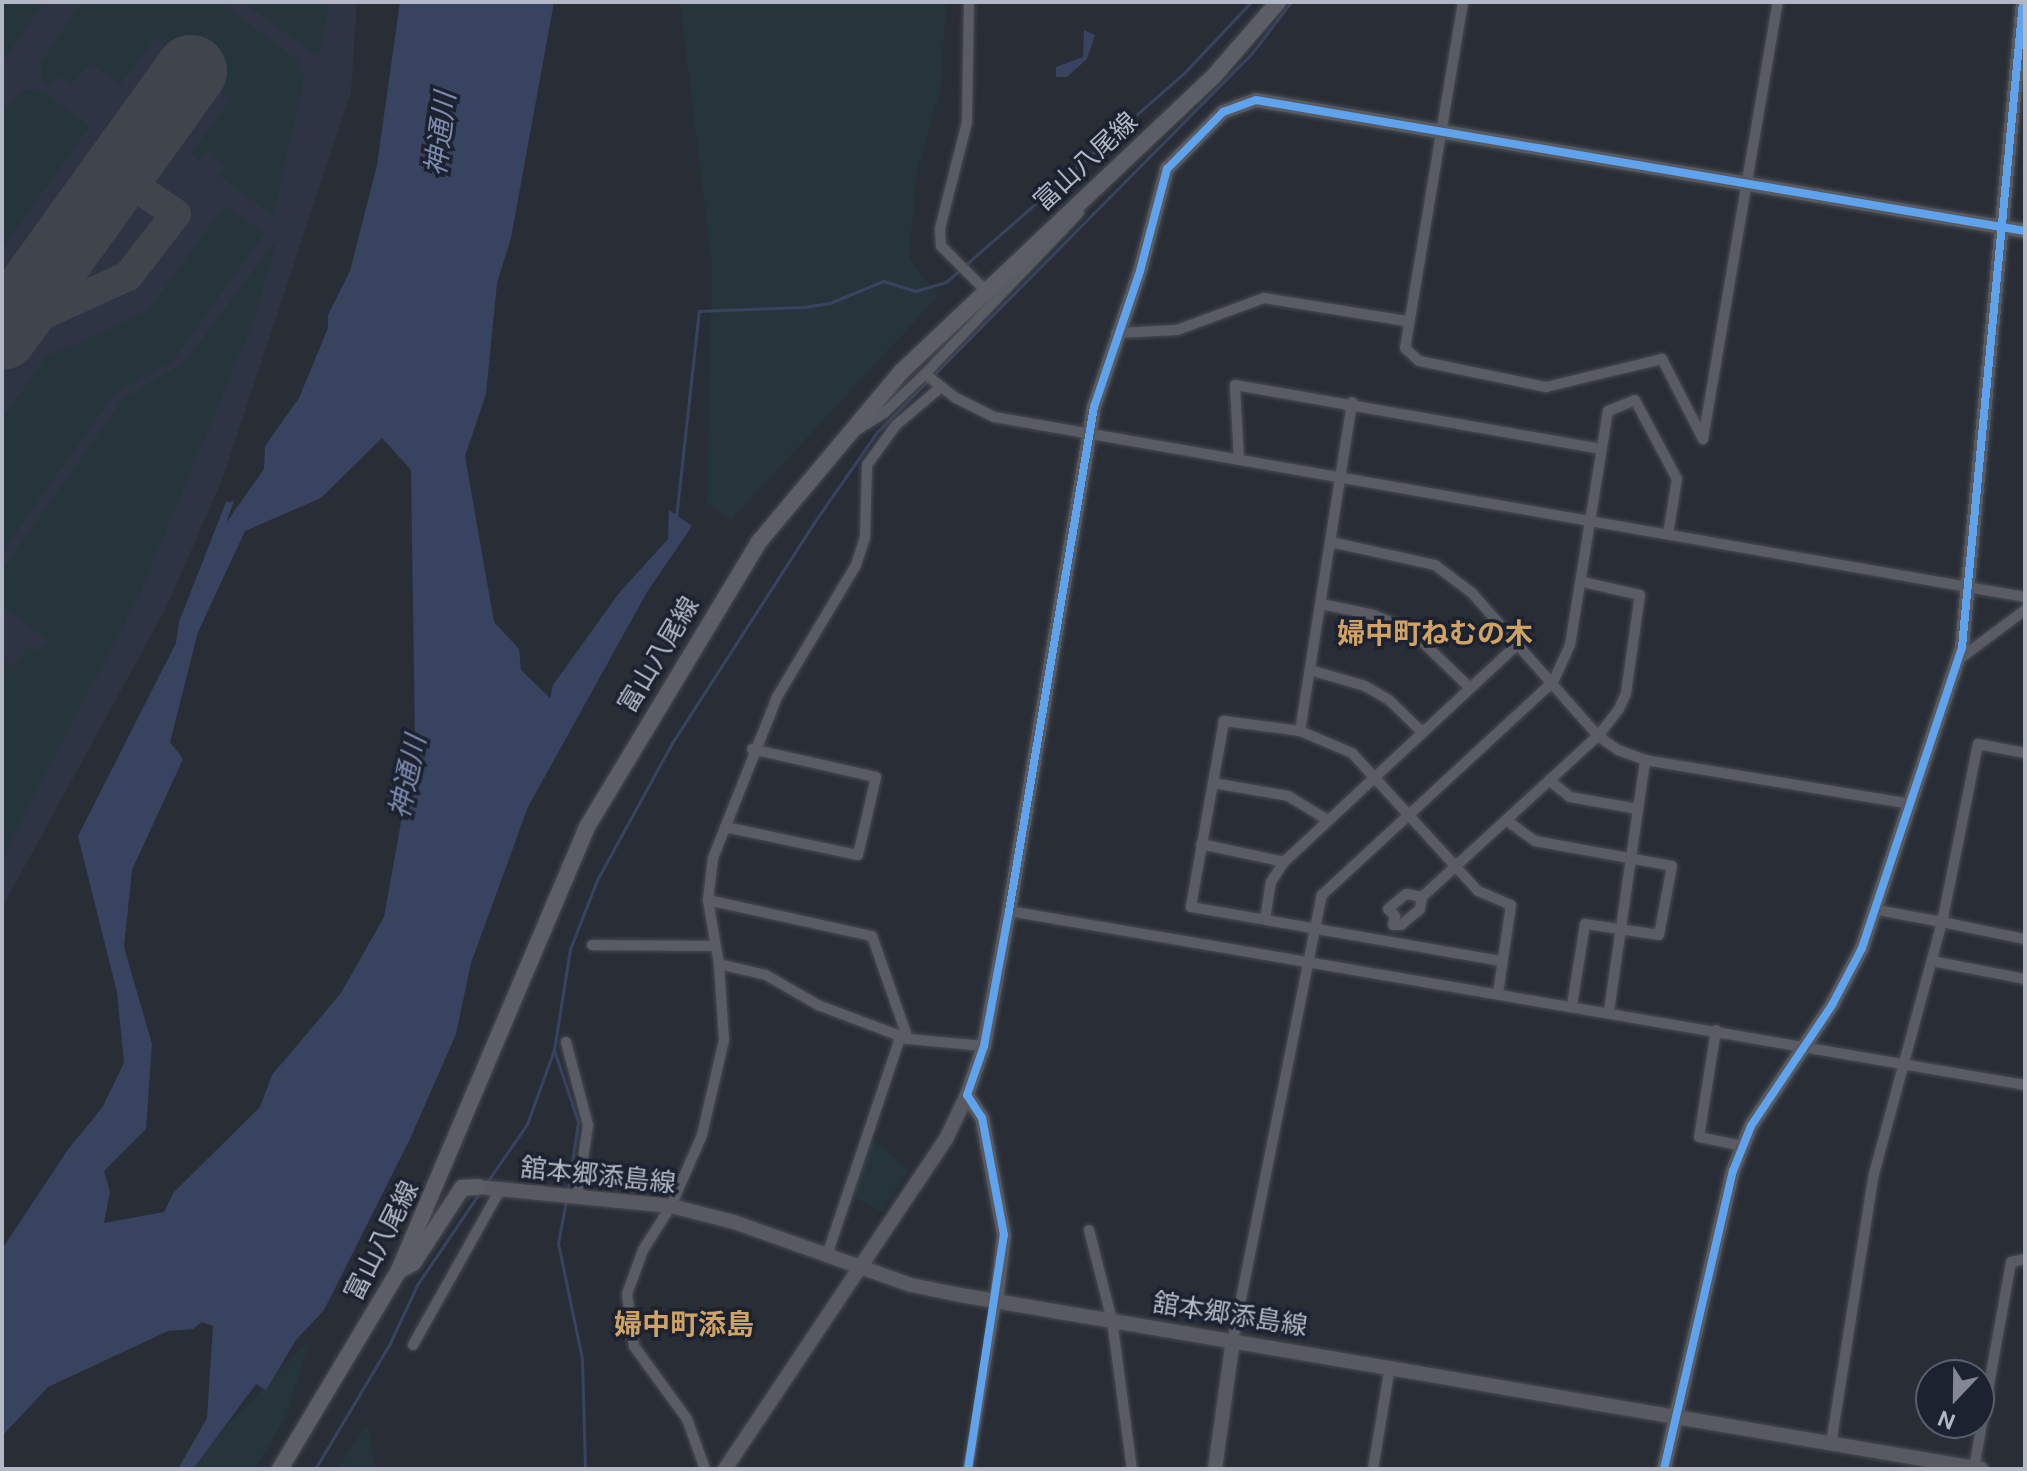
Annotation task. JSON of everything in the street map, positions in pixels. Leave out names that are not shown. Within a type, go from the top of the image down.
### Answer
[{"type":"main road","name":"富山八尾線","points":[[280,1469],[399,1270],[587,827],[716,607],[758,543],[847,434],[984,289],[1214,76],[1278,2]]},
{"type":"main road","points":[[399,1270],[413,1263],[462,1188],[488,1188]]},
{"type":"street","points":[[969,2],[967,122],[940,229],[941,246],[984,289]]},
{"type":"street","points":[[1463,2],[1406,321],[1405,348],[1419,361],[1521,385],[1546,387],[1662,359],[1703,439],[1778,2]]},
{"type":"street","points":[[1664,1469],[1743,1146],[1803,1045],[1843,986],[1878,910],[1958,660],[1969,585],[2023,2]]},
{"type":"street","points":[[725,1469],[947,1137],[967,1095],[984,1046],[1101,373],[1140,271],[1167,169],[1223,112],[1256,100],[2002,224],[2025,231]]},
{"type":"street","points":[[705,1469],[687,1419],[634,1346],[627,1319],[632,1275],[671,1206],[702,1135],[724,1040],[719,964],[713,946],[708,900],[713,858],[752,749],[777,697],[856,565],[865,538],[867,465],[876,447],[1079,213],[1085,196]]},
{"type":"street","points":[[1116,333],[1177,330],[1264,298],[1406,321]]},
{"type":"street","points":[[847,434],[862,431],[933,380]]},
{"type":"street","points":[[933,380],[994,417],[2025,597]]},
{"type":"street","points":[[1239,460],[1235,385],[1352,402],[1601,449]]},
{"type":"street","points":[[1215,1469],[1233,1339],[1322,895],[1553,682],[1570,645],[1583,582],[1589,520],[1608,411],[1635,400],[1677,479],[1668,534]]},
{"type":"street","points":[[1300,731],[1352,402]]},
{"type":"street","points":[[1331,542],[1435,565],[1472,593],[1598,736],[1645,760],[1912,804]]},
{"type":"street","points":[[1393,925],[1401,925],[1420,909],[1422,897],[1598,736],[1626,693],[1640,595],[1583,582]]},
{"type":"street","points":[[1321,604],[1374,615],[1410,630],[1470,688]]},
{"type":"street","points":[[1958,660],[2025,610]]},
{"type":"street","points":[[1265,919],[1271,882],[1284,862],[1518,644]]},
{"type":"street","points":[[1310,670],[1365,686],[1389,700],[1422,732]]},
{"type":"street","points":[[1498,993],[1511,905],[1478,891],[1352,753],[1300,731],[1224,721],[1191,907],[1502,961]]},
{"type":"street","points":[[1831,1444],[1874,1174],[1942,922],[1978,744],[2025,753]]},
{"type":"street","points":[[725,827],[858,855],[876,777],[752,749]]},
{"type":"street","points":[[1609,1011],[1645,760]]},
{"type":"street","points":[[1549,780],[1570,797],[1638,809]]},
{"type":"street","points":[[1213,783],[1288,796],[1328,820]]},
{"type":"street","points":[[1506,820],[1535,841],[1672,866],[1659,935],[1585,924],[1572,1005]]},
{"type":"street","points":[[1201,844],[1284,862]]},
{"type":"street","points":[[1391,940],[1395,916],[1388,909],[1406,894],[1422,897]]},
{"type":"street","points":[[708,900],[872,936],[904,1039],[827,1255]]},
{"type":"street","points":[[1878,910],[2025,939]]},
{"type":"street","points":[[1009,911],[1609,1011],[2025,1085]]},
{"type":"street","points":[[592,945],[713,946]]},
{"type":"street","points":[[1932,961],[2025,979]]},
{"type":"street","points":[[719,964],[766,975],[818,1005],[904,1039],[984,1046]]},
{"type":"street","points":[[1716,1030],[1699,1137],[1743,1146]]},
{"type":"street","points":[[566,1042],[588,1125],[577,1198]]},
{"type":"street","points":[[967,1095],[982,1118],[1004,1235],[968,1469]]},
{"type":"street","points":[[413,1345],[488,1188]]},
{"type":"street","name":"舘本郷添島線","points":[[488,1188],[671,1206],[911,1285],[996,1302],[1233,1339],[1978,1468]]},
{"type":"street","points":[[1089,1230],[1112,1320],[1132,1469]]},
{"type":"street","points":[[1978,1468],[2011,1262],[2025,1259]]},
{"type":"street","points":[[1373,1469],[1390,1366]]},
{"type":"shaded area","points":[[2,2],[357,2],[351,92],[224,475],[167,606],[2,908]]},
{"type":"shaded area","points":[[2,2],[44,2],[2,62]]},
{"type":"shaded area","points":[[82,2],[220,2],[297,60],[304,78],[273,216],[217,174],[225,167],[210,149],[199,160],[191,154],[231,99],[156,38],[120,84],[91,63],[70,86],[59,75],[49,87],[44,83],[41,63]]},
{"type":"shaded area","points":[[243,2],[329,2],[319,57]]},
{"type":"shaded area","points":[[680,2],[946,2],[941,87],[916,176],[909,259],[938,296],[731,520],[707,503],[712,266]]},
{"type":"shaded area","points":[[22,89],[43,92],[90,126],[2,249],[2,115]]},
{"type":"shaded area","points":[[224,206],[265,233],[172,362],[115,393],[2,552],[2,419],[45,358],[148,311]]},
{"type":"shaded area","points":[[277,239],[255,317],[141,590],[2,859],[2,660],[13,667],[29,646],[38,652],[48,640],[2,606],[2,570],[124,398],[185,362]]},
{"type":"shaded area","points":[[871,1137],[909,1171],[882,1212],[851,1196]]},
{"type":"shaded area","points":[[310,1339],[287,1414],[255,1469],[185,1469]]},
{"type":"shaded area","points":[[367,1424],[376,1469],[338,1469]]},
{"type":"water","name":"神通川","points":[[400,2],[554,2],[511,238],[497,283],[486,394],[465,456],[494,622],[519,649],[521,670],[550,698],[553,685],[619,593],[668,539],[669,510],[692,526],[647,592],[528,807],[471,963],[456,1034],[410,1139],[324,1310],[296,1340],[266,1390],[256,1384],[193,1469],[178,1469],[207,1418],[213,1326],[202,1322],[193,1329],[168,1331],[48,1387],[2,1436],[2,1249],[69,1148],[102,1108],[124,1063],[117,992],[78,836],[176,643],[179,622],[226,502],[234,501],[226,523],[264,469],[265,446],[299,398],[328,328],[328,315],[350,271],[377,165]],"holes":[[[382,438],[411,470],[415,744],[384,917],[341,993],[272,1075],[260,1107],[174,1192],[164,1212],[104,1223],[110,1192],[104,1171],[146,1129],[152,1044],[124,947],[132,870],[183,759],[170,742],[198,632],[245,531],[321,498]]]},
{"type":"water","points":[[1084,30],[1095,35],[1087,59],[1067,77],[1056,77],[1056,67],[1083,57]]},
{"type":"waterway","points":[[676,518],[699,311],[804,307],[830,303],[883,281],[915,291],[946,282],[1185,72],[1251,2]]},
{"type":"waterway","points":[[487,1182],[527,1124],[554,1050],[570,949],[597,880],[672,743],[815,521],[877,432],[1252,53],[1291,2]]},
{"type":"waterway","points":[[554,1050],[578,1122],[568,1189]]},
{"type":"waterway","points":[[315,1469],[390,1343],[417,1285],[478,1195]]},
{"type":"waterway","points":[[566,1201],[558,1243],[582,1359],[585,1469]]},
{"type":"taxiway","points":[[3,333],[128,276],[176,214],[117,174]]},
{"type":"runway","points":[[2,334],[191,71]]},
{"type":"cycle path","points":[[1664,1469],[1733,1171],[1751,1126],[1832,1005],[1862,948],[1962,647],[2023,2]]},
{"type":"cycle path","points":[[968,1469],[1004,1235],[982,1118],[967,1095],[984,1046],[1009,911],[1094,407],[1140,271],[1167,169],[1223,112],[1256,100],[2025,231]]},
{"type":"district","name":"婦中町ねむの木","points":[[1435,634]]},
{"type":"district","name":"婦中町添島","points":[[684,1325]]}]
